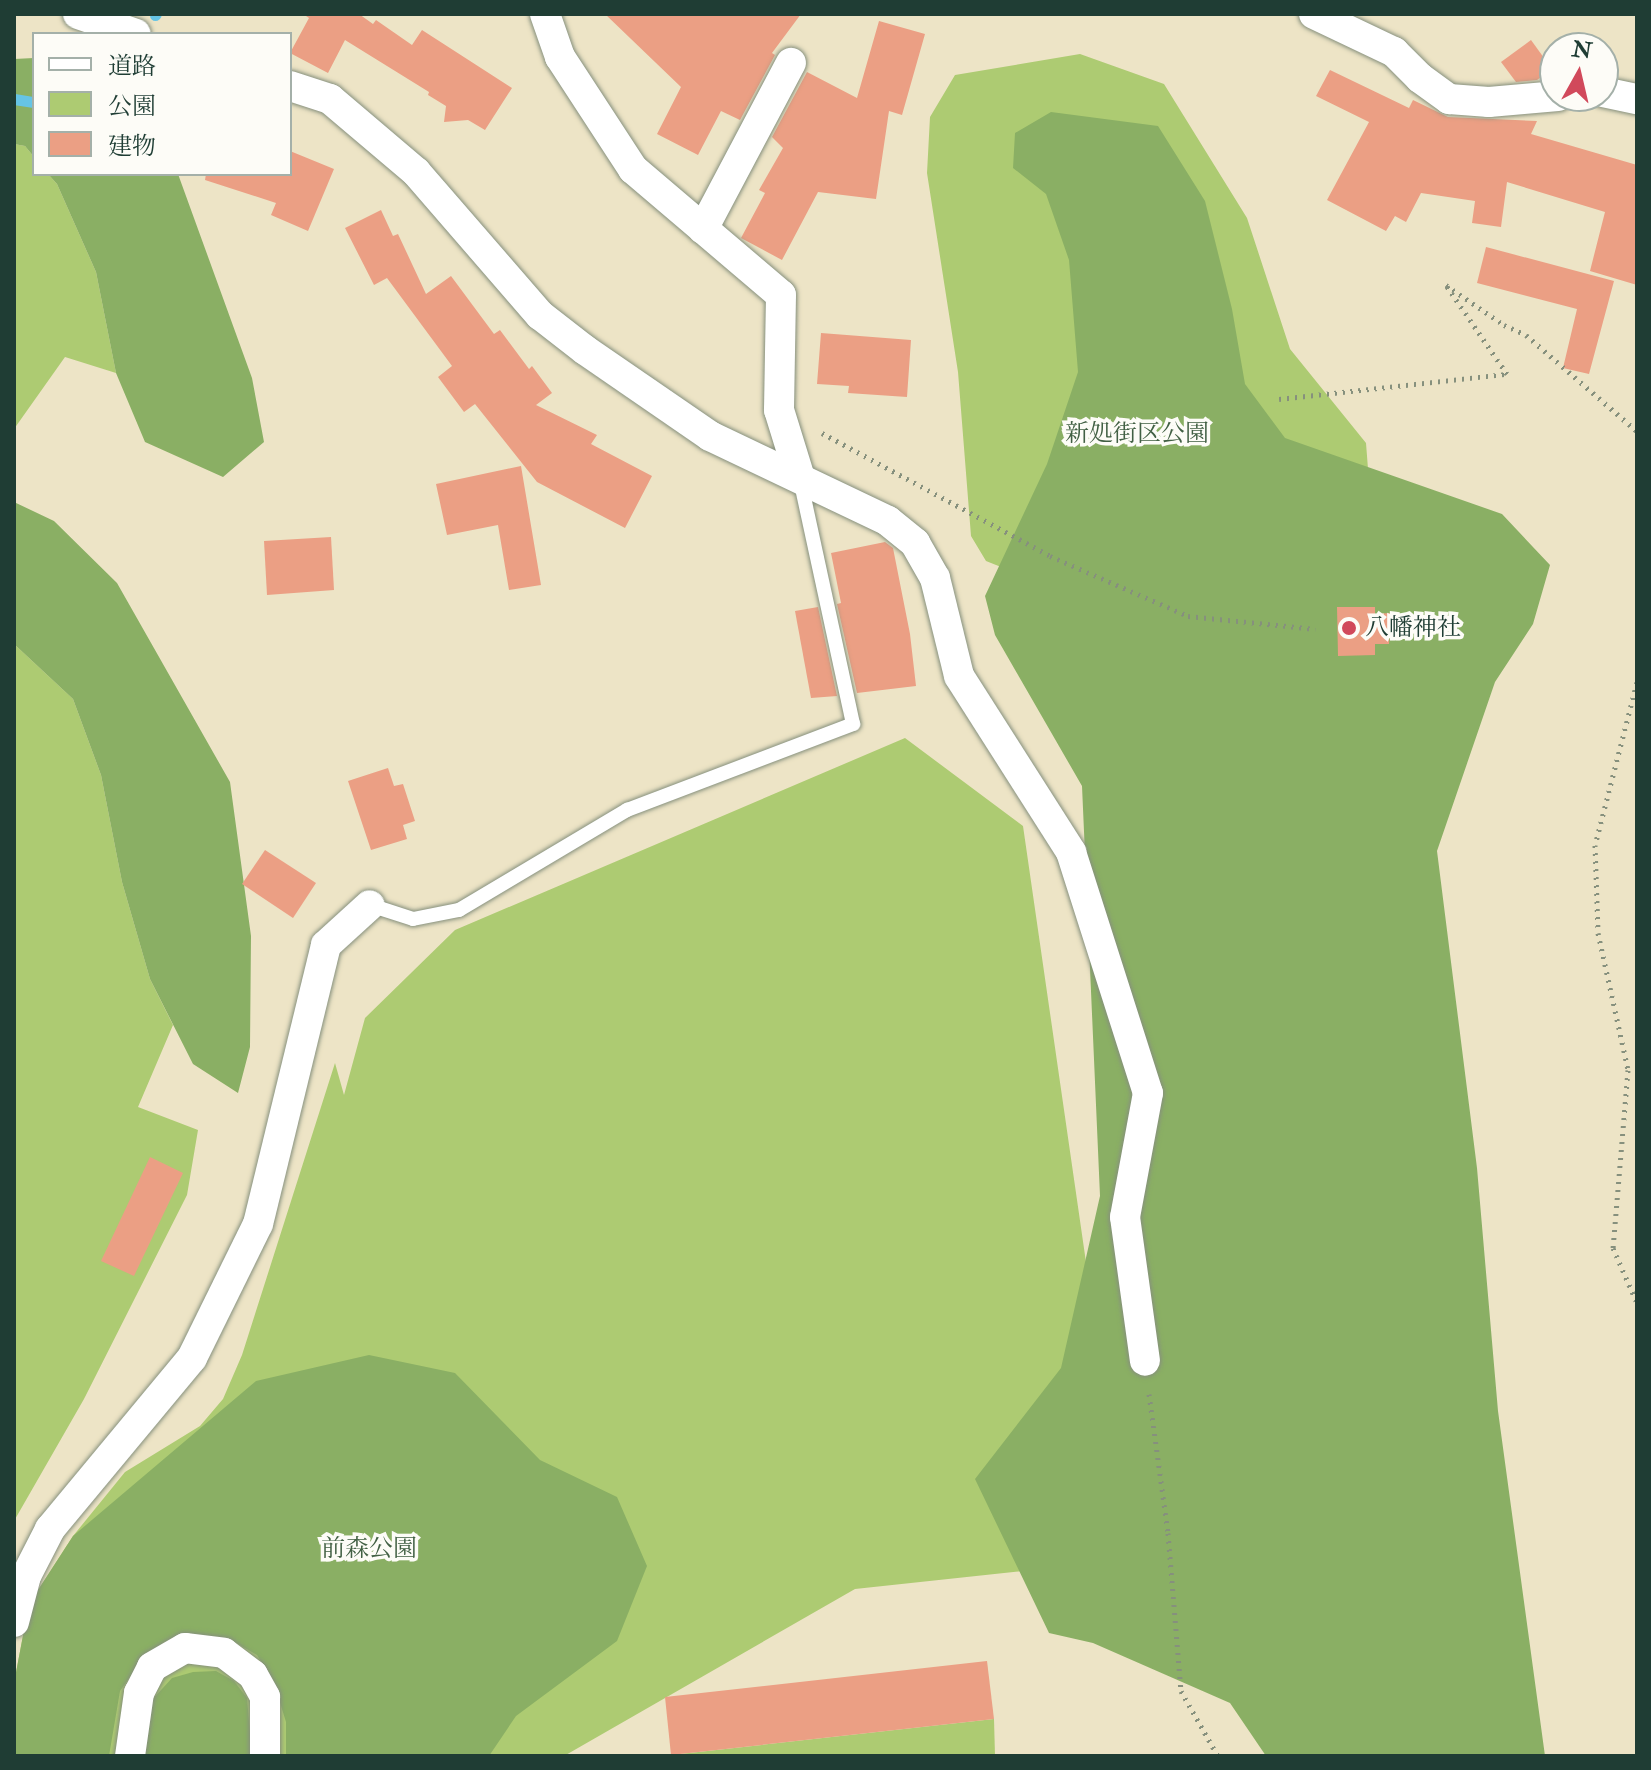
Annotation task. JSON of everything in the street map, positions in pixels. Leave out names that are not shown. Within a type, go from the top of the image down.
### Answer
[{"type":"street","points":[[78,14],[130,32]]},
{"type":"street","points":[[545,14],[560,57],[633,169],[781,295],[779,410],[800,478]]},
{"type":"street","points":[[1314,14],[1394,52],[1420,78],[1449,99],[1489,102],[1539,98]]},
{"type":"street","points":[[703,229],[791,63]]},
{"type":"street","points":[[292,87],[330,99],[416,172],[540,315],[574,342],[710,436],[888,521],[915,543],[935,578],[959,676],[1071,852],[1148,1093],[1125,1217],[1145,1361]]},
{"type":"street","points":[[14,1622],[26,1576],[50,1529],[192,1358],[258,1224],[326,945],[370,905]]},
{"type":"street","points":[[130,1756],[139,1693],[152,1667],[185,1648],[224,1653],[253,1675],[265,1697],[265,1756]]},
{"type":"lane","points":[[370,905],[413,919],[459,910],[627,810],[853,724],[800,478]]},
{"type":"path","points":[[1279,399],[1507,374],[1446,285],[1504,325],[1526,335],[1637,431]]},
{"type":"path","points":[[779,410],[1050,556],[1188,616],[1315,629]]},
{"type":"path","points":[[1637,682],[1595,845],[1598,933],[1628,1070],[1613,1248],[1637,1303]]},
{"type":"path","points":[[1145,1361],[1168,1533],[1181,1691],[1218,1756]]},
{"type":"green space","name":"新処街区公園","points":[[1080,54],[1164,84],[1247,218],[1290,349],[1366,443],[1374,546],[1254,668],[986,561],[971,536],[958,372],[927,173],[930,117],[955,75]]},
{"type":"green space","points":[[32,58],[32,155],[25,146],[14,144],[14,59]]},
{"type":"green space","points":[[1051,112],[1158,126],[1205,201],[1232,309],[1245,384],[1285,438],[1502,514],[1550,565],[1533,624],[1495,682],[1437,851],[1477,1168],[1498,1411],[1545,1756],[1266,1756],[1230,1703],[1093,1643],[1049,1633],[975,1479],[1061,1368],[1100,1196],[1082,786],[995,635],[985,596],[1047,464],[1078,372],[1069,260],[1046,194],[1013,168],[1015,133]]},
{"type":"green space","points":[[14,144],[25,146],[32,155],[32,176],[50,176],[57,184],[96,272],[116,373],[65,357],[14,429]]},
{"type":"green space","points":[[50,176],[179,176],[252,378],[264,442],[223,477],[145,442],[116,373],[96,272],[57,184]]},
{"type":"green space","points":[[14,502],[54,521],[117,583],[230,782],[251,936],[250,1047],[238,1093],[193,1064],[150,979],[122,882],[101,775],[73,699],[14,644]]},
{"type":"green space","points":[[14,644],[73,699],[101,775],[122,882],[150,979],[173,1025],[138,1107],[198,1130],[187,1195],[84,1399],[14,1521]]},
{"type":"green space","name":"前森公園","points":[[905,738],[1023,826],[1088,1276],[1033,1570],[855,1589],[564,1756],[14,1756],[14,1683],[29,1604],[73,1536],[125,1472],[200,1426],[223,1399],[242,1355],[335,1063],[344,1095],[365,1018],[455,930]]},
{"type":"green space","name":"前森公園","points":[[369,1355],[455,1373],[540,1460],[617,1497],[647,1566],[617,1641],[516,1716],[489,1756],[286,1756],[286,1722],[274,1683],[257,1655],[228,1638],[191,1637],[164,1642],[139,1664],[120,1691],[109,1756],[14,1756],[14,1683],[29,1604],[73,1536],[256,1381]]},
{"type":"green space","points":[[216,1671],[234,1681],[247,1698],[252,1756],[145,1756],[151,1701],[172,1678],[193,1672]]},
{"type":"green space","points":[[994,1719],[995,1756],[671,1756],[671,1755]]},
{"type":"building","points":[[303,14],[359,14],[373,24],[376,20],[412,45],[422,30],[512,88],[485,130],[468,120],[444,122],[446,106],[428,95],[429,92],[345,40],[328,73],[292,54],[309,18]]},
{"type":"building","points":[[605,14],[801,14],[772,53],[775,55],[740,120],[721,111],[698,155],[657,134],[681,87]]},
{"type":"building","points":[[879,21],[925,34],[902,115],[889,111],[876,199],[818,192],[782,260],[741,238],[765,193],[759,190],[783,148],[772,137],[807,72],[857,98]]},
{"type":"building","points":[[1531,40],[1539,51],[1539,79],[1516,82],[1501,62]]},
{"type":"building","points":[[1330,70],[1409,108],[1413,100],[1448,117],[1537,121],[1531,134],[1637,165],[1637,285],[1590,271],[1605,212],[1507,182],[1501,227],[1472,223],[1475,201],[1421,193],[1406,222],[1395,216],[1386,231],[1327,200],[1369,122],[1316,96]]},
{"type":"building","points":[[292,152],[334,169],[308,231],[271,215],[276,203],[205,180],[206,176],[292,176]]},
{"type":"building","points":[[381,210],[393,236],[398,234],[426,294],[451,276],[494,334],[500,330],[529,369],[532,366],[552,393],[536,405],[597,435],[591,444],[652,476],[625,528],[537,482],[475,404],[464,412],[438,377],[452,366],[387,278],[374,285],[345,228]]},
{"type":"building","points":[[1486,247],[1614,281],[1589,374],[1563,368],[1577,309],[1477,283]]},
{"type":"building","points":[[821,333],[911,340],[907,397],[848,393],[849,386],[817,384]]},
{"type":"building","points":[[521,466],[541,585],[509,590],[498,525],[447,535],[436,484]]},
{"type":"building","points":[[331,537],[334,590],[267,595],[264,541]]},
{"type":"building","points":[[885,542],[893,548],[910,634],[916,686],[857,693],[837,604],[841,603],[831,553]]},
{"type":"building","points":[[818,607],[837,696],[811,698],[795,611]]},
{"type":"building","points":[[1337,607],[1375,607],[1375,614],[1390,613],[1389,644],[1375,644],[1375,655],[1338,656]]},
{"type":"building","points":[[388,768],[394,786],[403,784],[415,821],[403,825],[407,839],[371,850],[348,781]]},
{"type":"building","points":[[265,850],[316,883],[293,918],[242,884]]},
{"type":"building","points":[[150,1157],[183,1173],[134,1276],[101,1261]]},
{"type":"building","points":[[987,1661],[994,1719],[671,1755],[665,1697]]},
{"type":"waterway","points":[[14,99],[32,102]]},
{"type":"place","name":"八幡神社","points":[[1349,628]]}]
